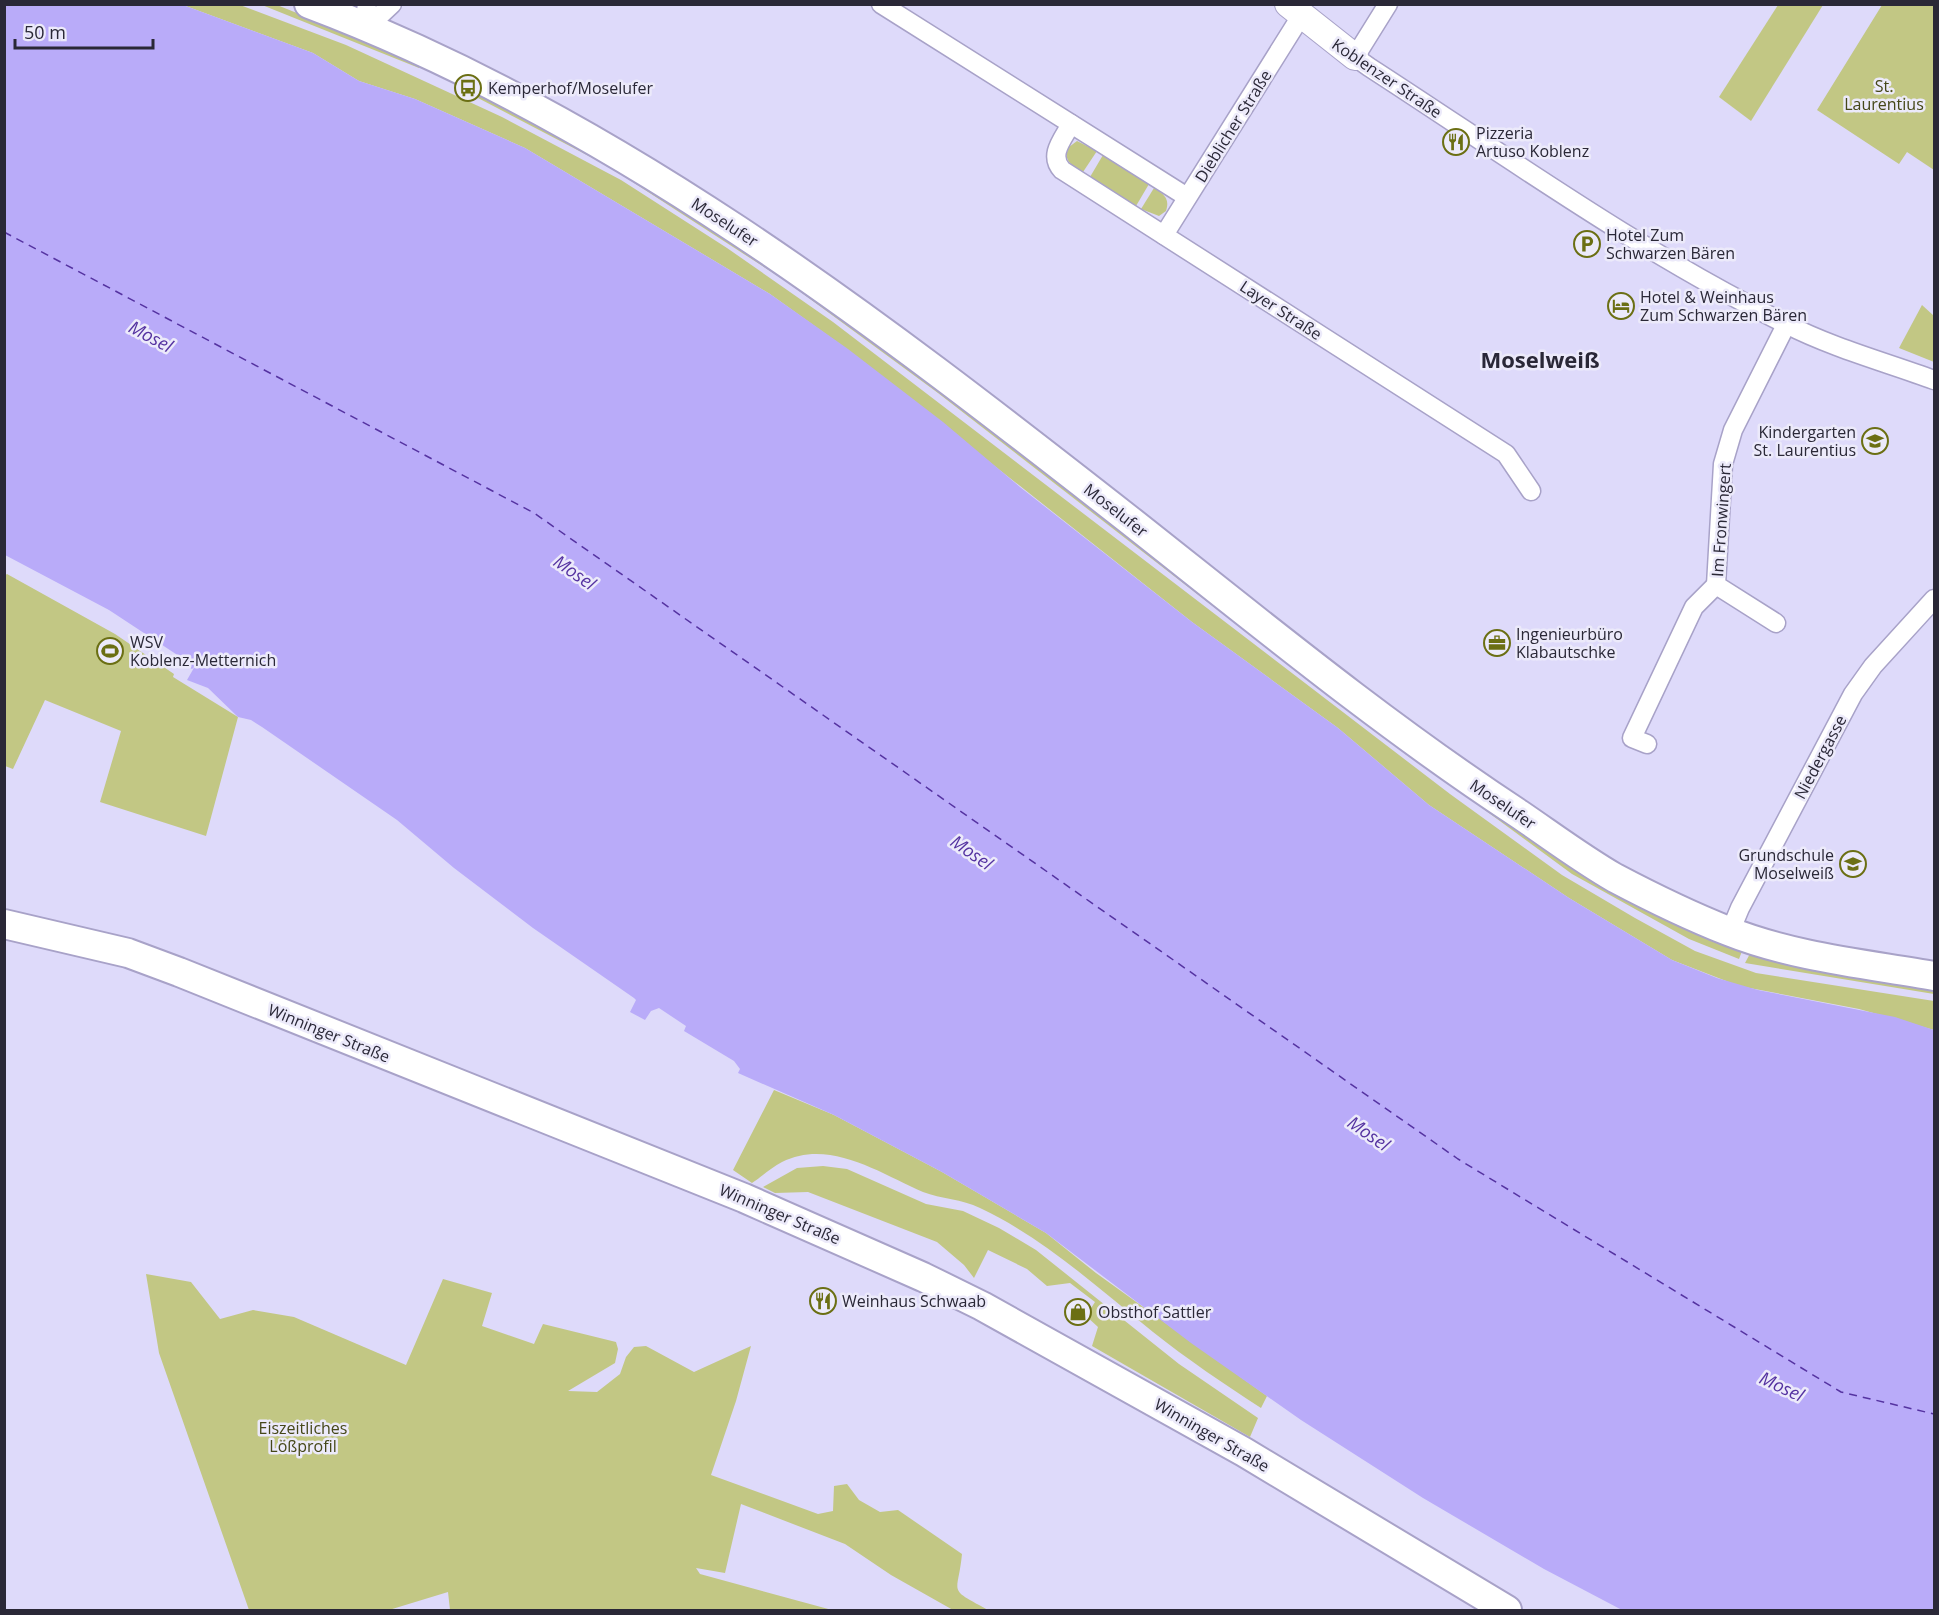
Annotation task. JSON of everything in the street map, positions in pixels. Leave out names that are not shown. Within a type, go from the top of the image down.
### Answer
[{"type":"main road","name":"Moselufer","points":[[309,4],[365,15],[604,146],[808,276],[933,367],[1312,667],[1431,754],[1613,877],[1730,932],[1787,948],[1935,976]]},
{"type":"main road","name":"Winninger Straße","points":[[4,924],[128,953],[179,972],[744,1198],[890,1262],[982,1306],[1244,1452],[1507,1611]]},
{"type":"street","points":[[365,15],[374,21],[392,4]]},
{"type":"street","points":[[881,4],[1187,197]]},
{"type":"street","points":[[1355,57],[1388,4]]},
{"type":"street","name":"Koblenzer Straße","points":[[1294,10],[1355,57],[1648,248],[1786,325],[1834,345],[1935,380]]},
{"type":"street","name":"Dieblicher Straße","points":[[1164,235],[1294,10]]},
{"type":"street","name":"Layer Straße","points":[[1071,124],[1055,153],[1058,165],[1506,454],[1531,491]]},
{"type":"street","name":"Im Fronwingert","points":[[1647,744],[1632,738],[1694,607],[1716,585],[1723,464],[1733,430],[1786,325]]},
{"type":"street","name":"Im Fronwingert","points":[[1716,585],[1776,623]]},
{"type":"street","name":"Niedergasse","points":[[1730,932],[1740,908],[1853,694],[1873,666],[1935,599]]},
{"type":"green space","points":[[183,5],[240,5],[346,45],[502,117],[621,180],[727,248],[833,322],[1450,794],[1562,875],[1695,951],[1756,973],[1934,1001],[1934,1030],[1859,1009],[1739,986],[1672,960],[1569,898],[1429,805],[1338,728],[1192,622],[848,350],[770,294],[525,148],[415,99],[359,81],[313,53]]},
{"type":"green space","points":[[262,5],[277,5],[421,63],[419,68]]},
{"type":"green space","points":[[1778,5],[1823,5],[1751,121],[1719,97]]},
{"type":"green space","name":"St. Laurentius","points":[[1882,5],[1934,5],[1934,170],[1907,152],[1899,164],[1817,110]]},
{"type":"green space","points":[[481,92],[610,159],[793,274],[1311,675],[1744,946],[1739,959],[1689,939],[1572,874],[1308,680],[938,393],[787,282],[608,166],[478,98]]},
{"type":"green space","points":[[1077,141],[1097,151],[1083,172],[1067,159],[1069,147]]},
{"type":"green space","points":[[1103,155],[1149,184],[1136,206],[1090,177]]},
{"type":"green space","points":[[1154,188],[1167,200],[1166,211],[1159,216],[1141,209]]},
{"type":"green space","points":[[1922,305],[1934,316],[1934,362],[1899,348]]},
{"type":"green space","points":[[7,574],[115,634],[174,674],[173,677],[238,717],[206,836],[100,802],[121,731],[45,700],[13,769],[5,766],[4,576]]},
{"type":"green space","points":[[1753,948],[1934,986],[1934,994],[1745,963]]},
{"type":"green space","points":[[774,1090],[834,1115],[942,1172],[1046,1233],[1096,1273],[1267,1396],[1261,1408],[1179,1352],[1048,1249],[1004,1220],[980,1208],[923,1192],[854,1161],[818,1154],[800,1156],[782,1162],[752,1183],[733,1170]]},
{"type":"green space","points":[[823,1166],[847,1169],[926,1204],[963,1211],[999,1228],[1036,1250],[1179,1364],[1258,1418],[1250,1437],[1092,1346],[1098,1327],[1086,1316],[1095,1302],[1070,1283],[1047,1286],[1027,1269],[988,1250],[974,1278],[964,1265],[937,1242],[808,1192],[775,1193],[763,1187],[797,1168]]},
{"type":"green space","name":"Eiszeitliches Lößprofil","points":[[146,1274],[191,1282],[220,1319],[253,1310],[294,1317],[406,1365],[443,1279],[492,1293],[482,1326],[534,1344],[543,1324],[616,1342],[618,1349],[615,1363],[568,1391],[597,1392],[620,1374],[626,1357],[634,1347],[646,1346],[694,1372],[751,1346],[736,1401],[711,1475],[818,1514],[833,1511],[834,1486],[847,1484],[859,1500],[880,1512],[898,1510],[962,1554],[958,1589],[960,1593],[988,1610],[953,1610],[891,1575],[845,1544],[741,1504],[725,1573],[696,1568],[700,1574],[832,1610],[450,1610],[448,1592],[389,1610],[249,1610],[159,1353]]},
{"type":"water","name":"Mosel","points":[[4,5],[183,5],[313,53],[359,81],[415,99],[525,148],[770,294],[848,349],[943,422],[1020,487],[1192,622],[1338,728],[1429,805],[1569,898],[1672,960],[1717,978],[1758,990],[1895,1017],[1934,1030],[1934,1610],[1622,1610],[1544,1569],[1423,1498],[1301,1420],[1191,1343],[1046,1233],[942,1172],[834,1115],[738,1073],[740,1069],[734,1061],[684,1031],[686,1026],[659,1008],[651,1011],[645,1020],[630,1012],[636,1000],[634,998],[533,928],[454,868],[397,820],[262,727],[251,720],[238,717],[208,688],[187,680],[195,666],[192,669],[186,665],[188,662],[109,610],[5,555]]},
{"type":"ferry route","points":[[4,232],[534,513],[1458,1159],[1841,1392],[1934,1414]]},
{"type":"place","name":"Kemperhof/Moselufer","points":[[468,88]]},
{"type":"place","name":"Pizzeria Artuso Koblenz","points":[[1456,142]]},
{"type":"place","name":"Hotel Zum Schwarzen Bären","points":[[1587,244]]},
{"type":"place","name":"Hotel & Weinhaus Zum Schwarzen Bären","points":[[1621,306]]},
{"type":"place","name":"Kindergarten St. Laurentius","points":[[1875,441]]},
{"type":"place","name":"Ingenieurbüro Klabautschke","points":[[1497,643]]},
{"type":"place","name":"WSV Koblenz-Metternich","points":[[110,651]]},
{"type":"place","name":"Grundschule Moselweiß","points":[[1853,864]]},
{"type":"place","name":"Weinhaus Schwaab","points":[[823,1301]]},
{"type":"place","name":"Obsthof Sattler","points":[[1078,1312]]},
{"type":"district","name":"Moselweiß","points":[[1540,359]]}]
